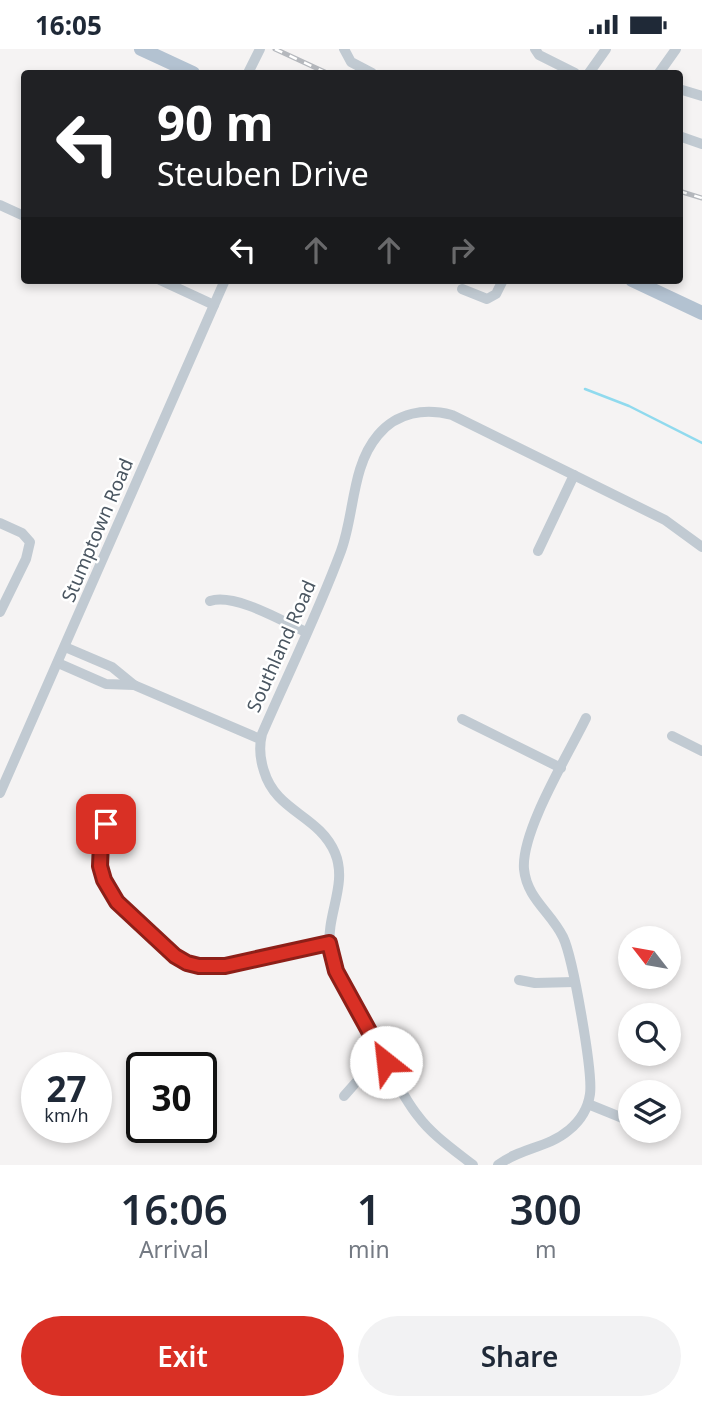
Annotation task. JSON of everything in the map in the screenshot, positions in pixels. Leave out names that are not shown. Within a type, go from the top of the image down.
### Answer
[{"type":"main road","points":[[141,49],[186,70]]},
{"type":"main road","points":[[640,284],[702,313]]},
{"type":"street","points":[[250,70],[260,49]]},
{"type":"street","points":[[344,49],[351,62],[366,70]]},
{"type":"street","points":[[535,49],[539,55],[569,70]]},
{"type":"street","points":[[591,70],[606,49]]},
{"type":"street","points":[[661,70],[676,49]]},
{"type":"street","points":[[683,90],[702,96]]},
{"type":"street","points":[[683,137],[702,144]]},
{"type":"street","points":[[0,205],[21,215]]},
{"type":"street","points":[[169,284],[214,305]]},
{"type":"street","name":"Stumptown Road","points":[[0,793],[223,284]]},
{"type":"street","points":[[462,289],[487,299],[496,294],[501,284]]},
{"type":"street","name":"Southland Road","points":[[473,1165],[419,1118],[336,971],[329,943],[340,881],[337,857],[324,834],[279,800],[271,789],[261,762],[260,740],[342,548],[364,457],[380,432],[397,419],[420,412],[452,415],[665,520],[702,547]]},
{"type":"street","points":[[538,551],[574,475]]},
{"type":"street","points":[[0,523],[22,533],[30,542],[26,559],[6,585],[0,611]]},
{"type":"street","points":[[210,601],[221,598],[237,601],[306,632]]},
{"type":"street","points":[[65,647],[112,667],[134,685],[260,740]]},
{"type":"street","points":[[58,663],[106,684],[134,685]]},
{"type":"street","points":[[498,1165],[519,1152],[547,1143],[569,1130],[587,1104],[590,1094],[590,1071],[568,950],[562,936],[534,899],[526,882],[524,868],[527,839],[586,718]]},
{"type":"street","points":[[462,719],[561,768]]},
{"type":"street","points":[[672,736],[702,751]]},
{"type":"street","points":[[106,801],[107,817],[99,853],[104,880],[117,902],[175,956],[187,963],[209,968],[329,943]]},
{"type":"street","points":[[519,980],[535,983],[574,982]]},
{"type":"street","points":[[344,1096],[359,1079],[386,1062]]},
{"type":"street","points":[[587,1104],[618,1116]]},
{"type":"waterway","points":[[585,389],[629,406],[702,443]]},
{"type":"railway","points":[[275,49],[320,70]]},
{"type":"railway","points":[[683,192],[702,198]]},
{"type":"route","points":[[106,824],[99,853],[104,880],[117,902],[167,950],[187,963],[209,968],[329,943],[336,971],[386,1062]]}]
